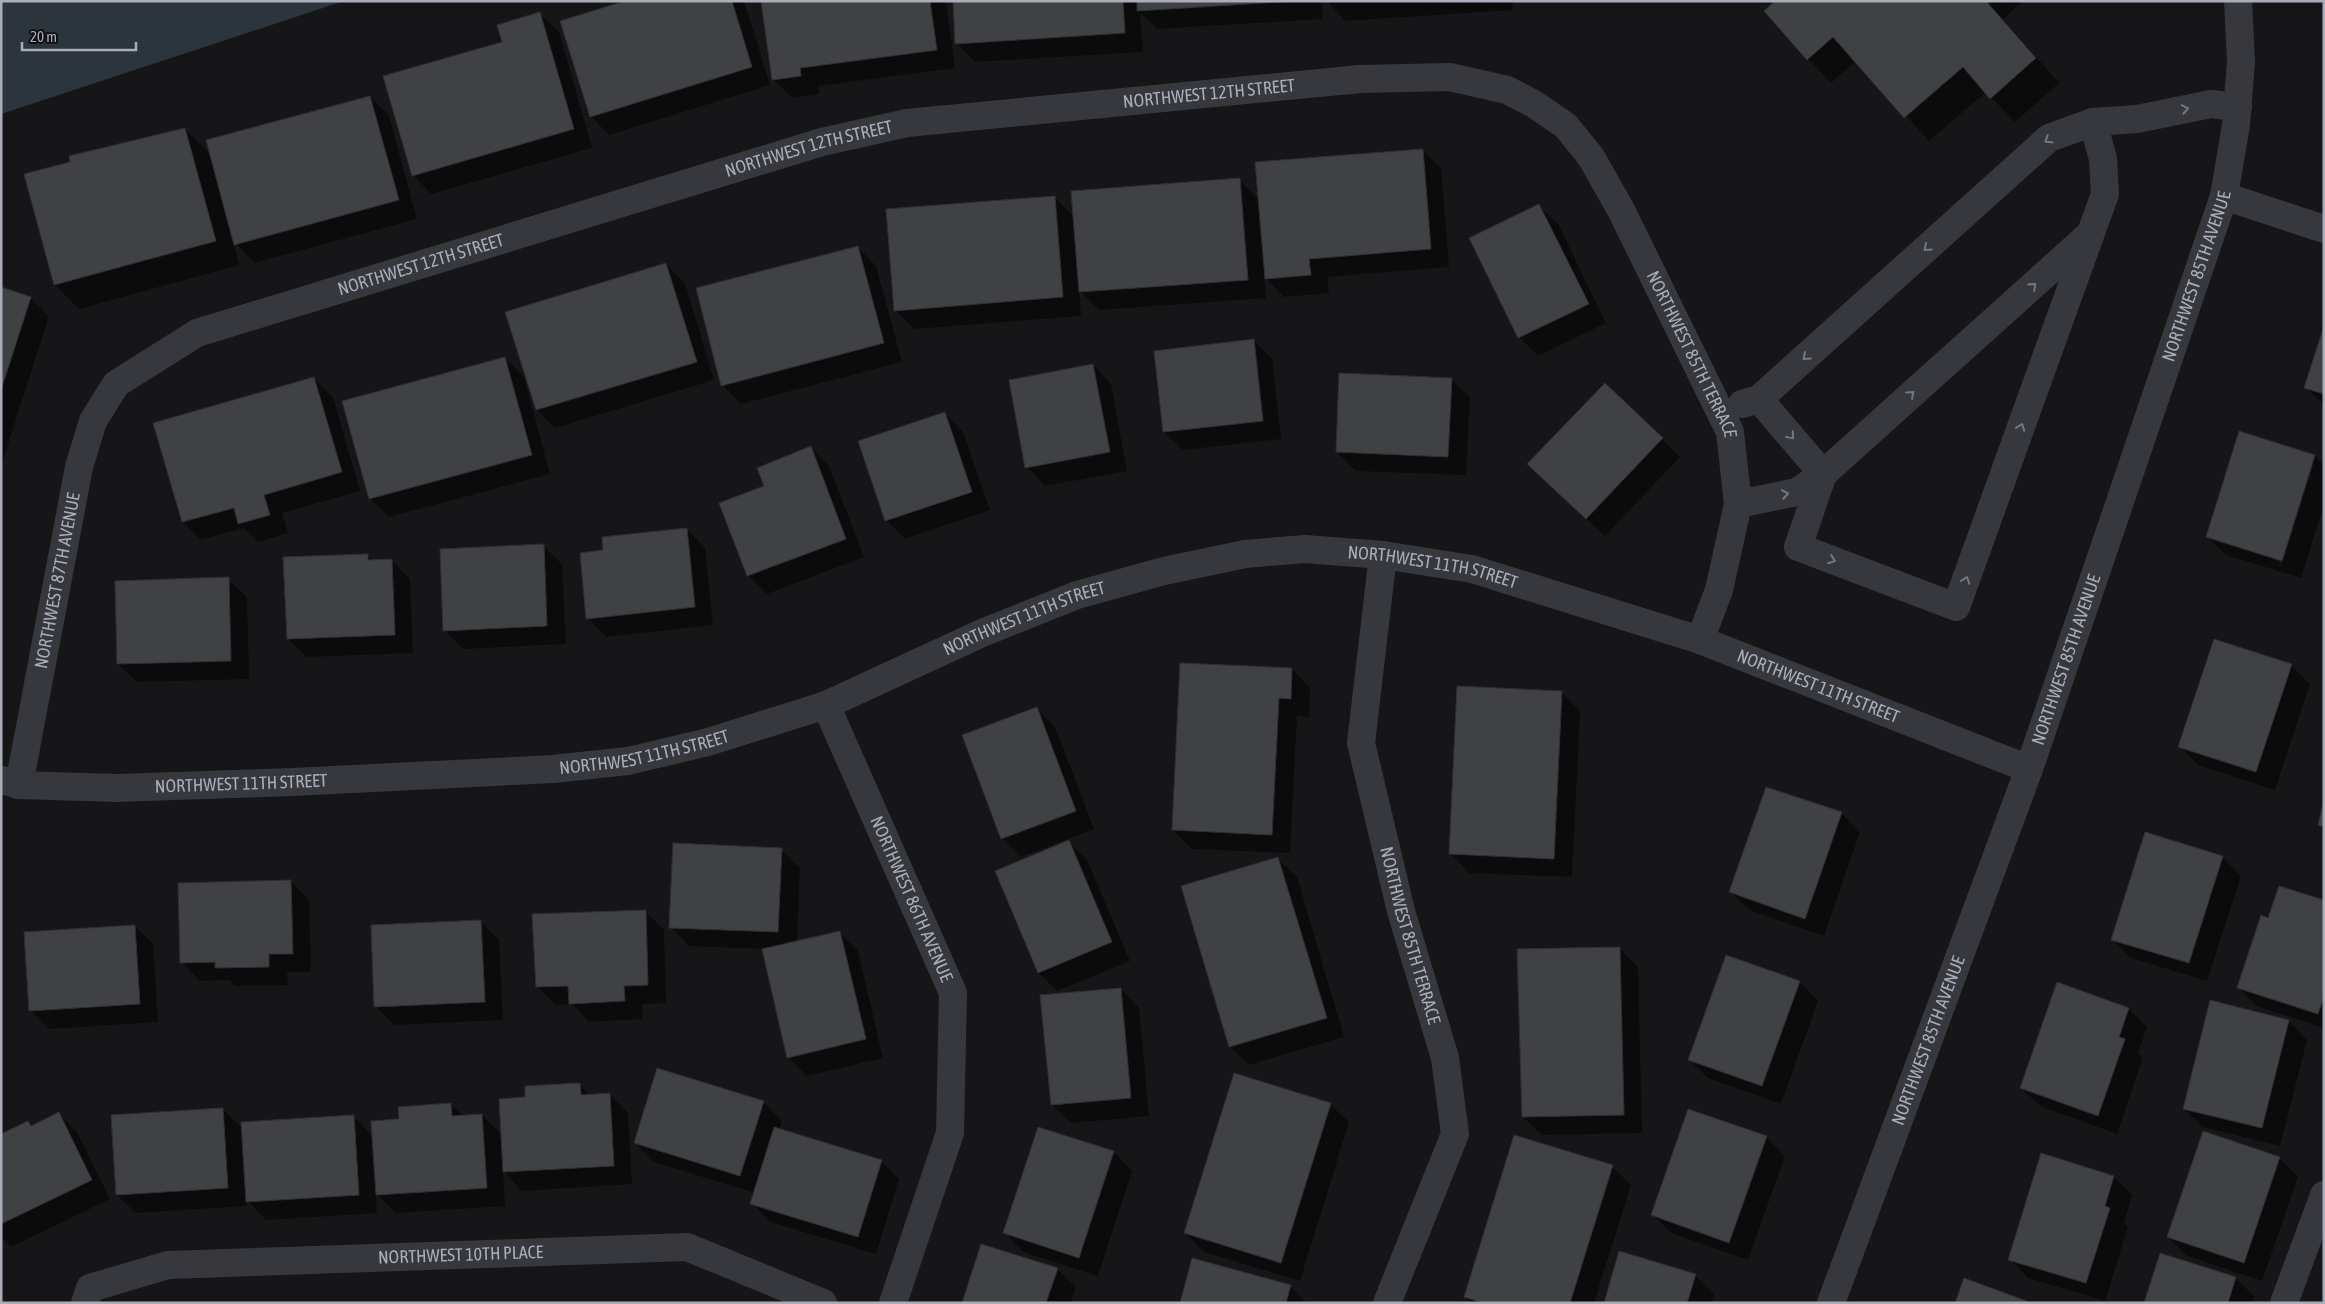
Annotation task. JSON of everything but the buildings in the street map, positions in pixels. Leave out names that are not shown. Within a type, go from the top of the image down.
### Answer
[{"type":"street","name":"NORTHWEST 85TH AVENUE","points":[[1831,1303],[2029,769],[2224,196],[2238,107],[2241,61],[2238,1]]},
{"type":"street","name":"NORTHWEST 12TH STREET","points":[[116,384],[198,333],[822,142],[907,123],[1360,78],[1450,77],[1507,90],[1534,104]]},
{"type":"street","name":"NORTHWEST 85TH TERRACE","points":[[1534,104],[1566,126],[1591,157],[1621,210],[1721,410],[1730,432],[1738,504],[1719,590],[1700,640]]},
{"type":"street","points":[[1721,410],[1759,399],[2049,138],[2093,122],[2137,119],[2211,104],[2238,107]]},
{"type":"street","points":[[1823,474],[1798,547],[1956,608],[2105,194],[2103,159],[2093,122]]},
{"type":"street","points":[[2224,196],[2324,229]]},
{"type":"street","points":[[1738,504],[1797,492],[1823,474],[2090,234]]},
{"type":"street","name":"NORTHWEST 87TH AVENUE","points":[[10,783],[79,466],[93,421],[116,384]]},
{"type":"street","points":[[1759,399],[1823,474]]},
{"type":"street","name":"NORTHWEST 11TH STREET","points":[[10,783],[117,788],[283,783],[563,768],[628,761],[708,742],[826,705],[982,633],[1076,596],[1164,571],[1245,554],[1305,549],[1383,555],[1472,569],[1700,640],[2029,769]]},
{"type":"street","name":"NORTHWEST 85TH TERRACE","points":[[1383,555],[1361,744],[1401,911],[1445,1058],[1455,1134],[1387,1303]]},
{"type":"street","name":"NORTHWEST 86TH AVENUE","points":[[826,705],[953,993],[950,1133],[893,1303]]},
{"type":"street","points":[[2284,1303],[2324,1195]]},
{"type":"street","name":"NORTHWEST 10TH PLACE","points":[[88,1295],[168,1265],[687,1247],[823,1303]]},
{"type":"shaded area","points":[[1,1],[344,1],[1,114]]}]
